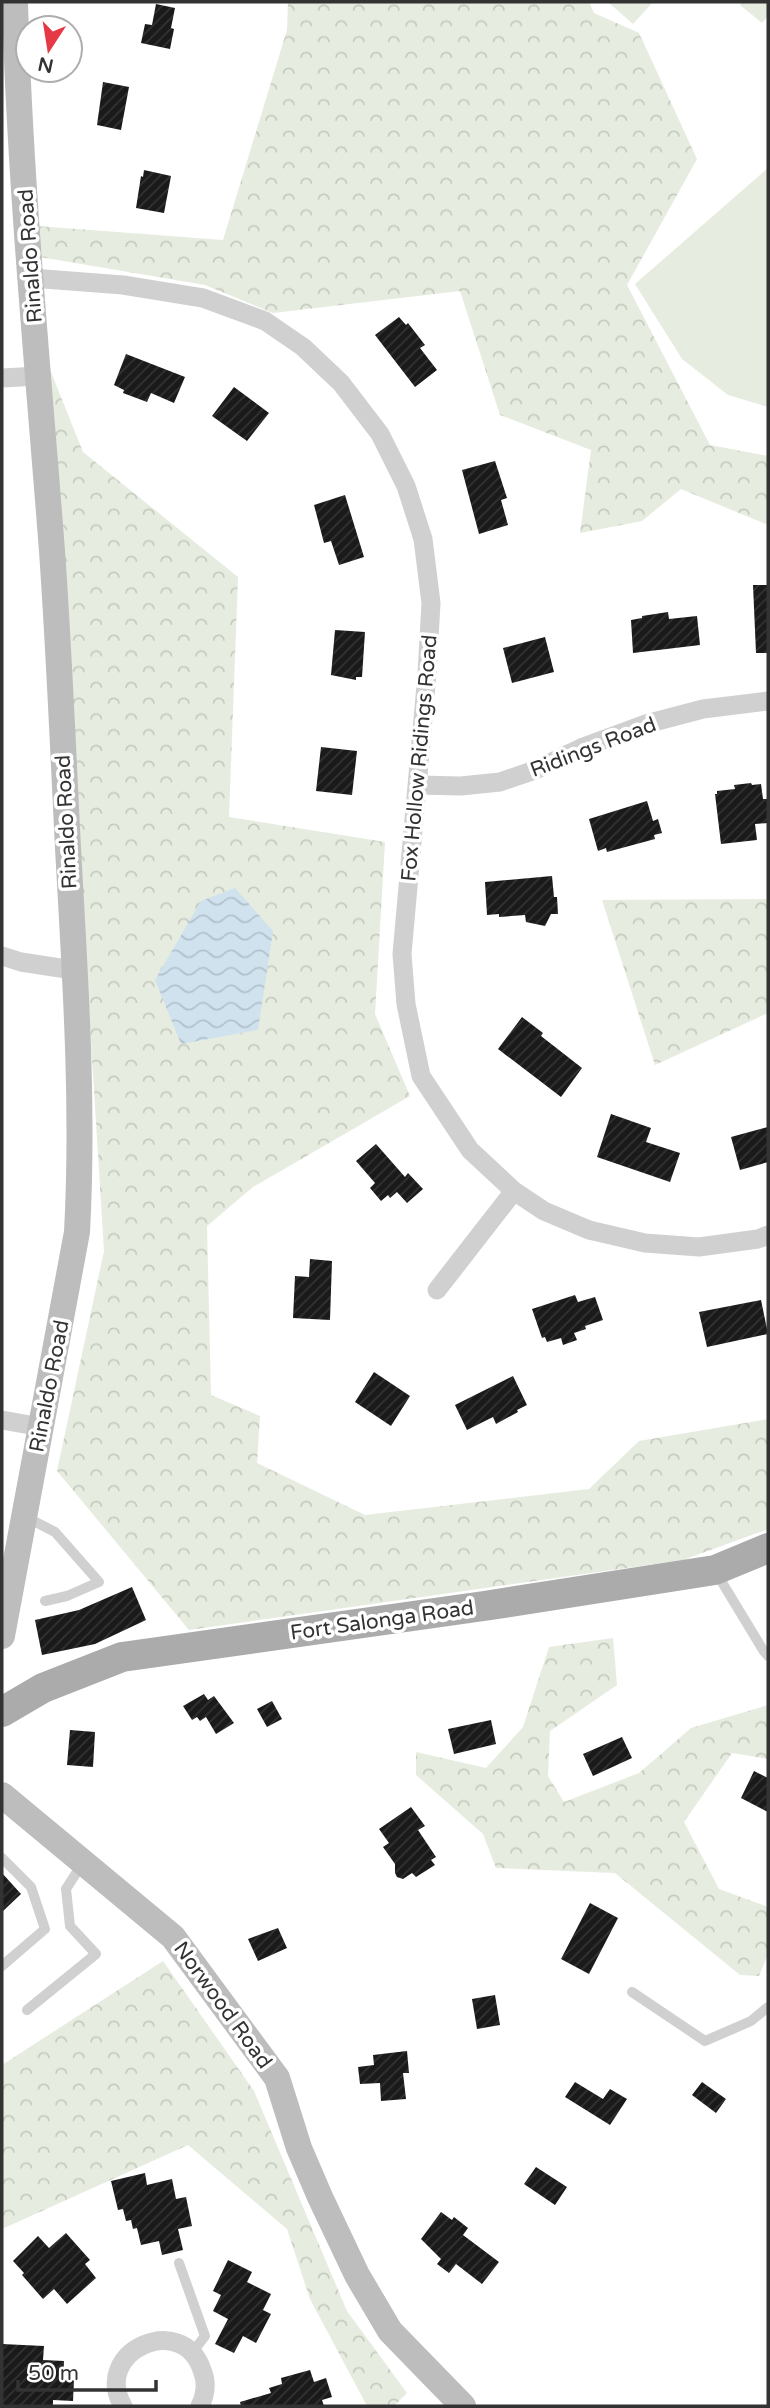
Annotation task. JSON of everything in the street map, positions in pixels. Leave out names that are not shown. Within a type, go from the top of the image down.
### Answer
[{"type":"main road","name":"Fort Salonga Road","points":[[2,1712],[43,1688],[122,1657],[715,1570],[768,1548]]},
{"type":"street","name":"Rinaldo Road","points":[[2,1636],[4,1610],[77,1231],[80,1117],[52,557],[11,17]]},
{"type":"street","name":"Fox Hollow Ridings Road","points":[[31,278],[123,285],[203,298],[265,321],[303,347],[341,383],[380,434],[406,486],[423,539],[431,603],[402,954],[406,1004],[421,1076],[470,1150],[514,1191],[544,1211],[589,1230],[645,1243],[699,1247],[758,1239],[768,1235]]},
{"type":"street","points":[[2,378],[39,376]]},
{"type":"street","name":"Ridings Road","points":[[418,785],[461,786],[500,782],[535,771],[581,748],[646,724],[703,709],[768,701]]},
{"type":"street","points":[[2,956],[21,962],[73,970]]},
{"type":"street","points":[[437,1290],[514,1191]]},
{"type":"street","points":[[2,1420],[41,1427]]},
{"type":"street","name":"Norwood Road","points":[[2,1795],[173,1937],[277,2078],[299,2148],[356,2275],[390,2331],[463,2406]]},
{"type":"street","points":[[122,2406],[116,2388],[118,2372],[125,2358],[136,2348],[149,2342],[165,2340],[180,2344],[192,2353],[200,2364],[205,2377],[205,2390],[200,2406]]},
{"type":"lane","points":[[24,1516],[55,1532],[99,1582],[67,1597],[45,1601]]},
{"type":"lane","points":[[715,1570],[768,1656]]},
{"type":"lane","points":[[2,1858],[31,1886],[45,1929],[2,1966]]},
{"type":"lane","points":[[27,2010],[96,1954],[70,1926],[66,1889],[83,1864]]},
{"type":"lane","points":[[632,1992],[705,2041],[751,2021],[768,2007]]},
{"type":"lane","points":[[179,2263],[205,2336],[192,2353]]},
{"type":"green space","points":[[288,2],[589,2],[594,13],[639,33],[697,159],[627,285],[710,445],[768,456],[768,525],[681,489],[642,521],[580,533],[591,450],[500,415],[460,291],[273,313],[205,285],[40,257],[37,226],[223,240],[287,30]]},
{"type":"green space","points":[[608,2],[653,2],[633,24]]},
{"type":"green space","points":[[742,2],[768,2],[768,16],[762,23],[740,5]]},
{"type":"green space","points":[[768,168],[768,407],[728,395],[682,359],[635,284]]},
{"type":"green space","points":[[49,367],[83,452],[238,577],[229,817],[385,842],[375,1014],[410,1096],[253,1187],[207,1226],[211,1395],[260,1416],[257,1463],[365,1515],[589,1489],[639,1441],[768,1419],[768,1529],[683,1560],[189,1630],[57,1471],[104,1251]]},
{"type":"green space","points":[[768,899],[768,1013],[655,1065],[602,900]]},
{"type":"green space","points":[[613,1638],[617,1685],[550,1731],[548,1776],[564,1802],[639,1773],[691,1728],[768,1705],[768,1759],[732,1753],[684,1822],[719,1889],[768,1907],[768,1954],[759,1976],[740,1975],[615,1873],[496,1868],[483,1834],[416,1775],[416,1752],[486,1768],[523,1727],[549,1647]]},
{"type":"green space","points":[[163,1961],[254,2091],[347,2311],[407,2393],[394,2406],[367,2406],[310,2299],[287,2229],[188,2145],[2,2229],[2,2065]]},
{"type":"water","points":[[235,888],[273,931],[258,1030],[181,1044],[155,980],[201,901]]},
{"type":"building","points":[[156,4],[175,8],[170,49],[141,43],[145,24],[152,25]]},
{"type":"building","points":[[103,82],[129,87],[121,130],[97,125]]},
{"type":"building","points":[[144,170],[171,176],[164,213],[136,208]]},
{"type":"building","points":[[399,317],[406,325],[408,323],[425,345],[420,348],[437,370],[415,387],[375,335]]},
{"type":"building","points":[[126,354],[185,377],[174,403],[151,393],[147,402],[123,393],[124,390],[114,385]]},
{"type":"building","points":[[234,387],[269,413],[247,441],[212,416]]},
{"type":"building","points":[[495,461],[507,498],[501,500],[508,525],[479,534],[462,470]]},
{"type":"building","points":[[345,495],[364,557],[339,565],[331,541],[324,543],[314,505]]},
{"type":"building","points":[[753,585],[768,585],[768,653],[756,653]]},
{"type":"building","points":[[668,612],[669,619],[697,616],[700,645],[633,653],[631,620]]},
{"type":"building","points":[[335,630],[365,632],[362,677],[356,677],[356,680],[331,675]]},
{"type":"building","points":[[545,637],[554,672],[512,683],[503,648]]},
{"type":"building","points":[[321,747],[357,751],[352,795],[316,791]]},
{"type":"building","points":[[761,784],[763,799],[768,799],[768,823],[755,824],[757,840],[721,844],[715,794],[717,791],[735,789],[734,785]]},
{"type":"building","points":[[647,801],[653,821],[658,819],[662,833],[654,835],[655,839],[607,852],[606,848],[598,851],[589,819]]},
{"type":"building","points":[[552,876],[558,914],[551,914],[545,926],[526,922],[525,915],[487,915],[485,882]]},
{"type":"building","points":[[522,1017],[543,1033],[541,1036],[582,1068],[561,1097],[498,1049]]},
{"type":"building","points":[[611,1114],[651,1128],[646,1142],[680,1153],[670,1182],[597,1157]]},
{"type":"building","points":[[768,1127],[768,1162],[740,1170],[731,1137]]},
{"type":"building","points":[[376,1144],[405,1177],[408,1173],[423,1189],[407,1203],[397,1192],[381,1201],[370,1188],[375,1183],[356,1161]]},
{"type":"building","points":[[310,1259],[332,1261],[330,1320],[293,1318],[295,1276],[309,1277]]},
{"type":"building","points":[[575,1295],[578,1302],[595,1297],[603,1320],[574,1333],[577,1340],[563,1345],[561,1338],[547,1342],[545,1337],[542,1338],[532,1309]]},
{"type":"building","points":[[761,1300],[768,1334],[707,1347],[699,1312]]},
{"type":"building","points":[[374,1372],[410,1396],[391,1426],[355,1402]]},
{"type":"building","points":[[513,1376],[527,1405],[496,1424],[493,1417],[467,1430],[455,1405]]},
{"type":"building","points":[[132,1587],[146,1620],[95,1644],[42,1655],[35,1620],[79,1610]]},
{"type":"building","points":[[204,1694],[208,1700],[214,1696],[234,1723],[216,1734],[206,1717],[200,1721],[197,1717],[192,1720],[183,1706]]},
{"type":"building","points":[[272,1701],[282,1719],[267,1727],[257,1709]]},
{"type":"building","points":[[491,1720],[496,1744],[454,1754],[448,1729]]},
{"type":"building","points":[[70,1730],[95,1732],[93,1767],[67,1765]]},
{"type":"building","points":[[622,1737],[632,1758],[593,1776],[583,1754]]},
{"type":"building","points":[[754,1771],[768,1778],[768,1812],[741,1798]]},
{"type":"building","points":[[411,1807],[425,1826],[418,1830],[436,1857],[431,1860],[435,1865],[416,1877],[412,1873],[403,1879],[395,1873],[395,1864],[383,1847],[389,1843],[379,1829]]},
{"type":"building","points":[[2,1873],[21,1894],[2,1912]]},
{"type":"building","points":[[590,1903],[618,1918],[589,1974],[561,1959]]},
{"type":"building","points":[[278,1928],[287,1948],[258,1961],[248,1939]]},
{"type":"building","points":[[495,1995],[500,2025],[477,2029],[472,1999]]},
{"type":"building","points":[[407,2051],[409,2073],[403,2073],[406,2099],[381,2101],[380,2083],[360,2084],[358,2067],[374,2065],[373,2055]]},
{"type":"building","points":[[575,2082],[603,2099],[610,2089],[627,2099],[610,2125],[565,2097]]},
{"type":"building","points":[[702,2082],[726,2099],[716,2113],[692,2095]]},
{"type":"building","points":[[536,2167],[567,2187],[555,2205],[524,2184]]},
{"type":"building","points":[[145,2173],[147,2185],[172,2179],[176,2199],[186,2197],[192,2226],[178,2229],[183,2250],[162,2255],[159,2241],[141,2245],[137,2228],[133,2229],[131,2220],[126,2221],[123,2209],[118,2210],[111,2181]]},
{"type":"building","points":[[441,2212],[452,2220],[454,2217],[468,2228],[463,2235],[499,2262],[482,2284],[456,2264],[449,2273],[437,2264],[441,2259],[421,2239]]},
{"type":"building","points":[[66,2233],[90,2260],[85,2264],[96,2278],[67,2304],[54,2289],[43,2299],[13,2261],[38,2236],[49,2248]]},
{"type":"building","points":[[228,2260],[252,2272],[247,2282],[271,2294],[263,2310],[271,2314],[256,2343],[243,2336],[234,2353],[215,2344],[228,2319],[213,2311],[221,2295],[213,2291]]},
{"type":"building","points":[[2,2344],[44,2346],[43,2360],[64,2361],[63,2380],[74,2380],[73,2401],[53,2400],[53,2406],[2,2406]]},
{"type":"building","points":[[310,2370],[314,2382],[326,2378],[332,2397],[322,2400],[324,2406],[241,2406],[240,2402],[271,2393],[269,2388],[282,2384],[281,2378]]}]
